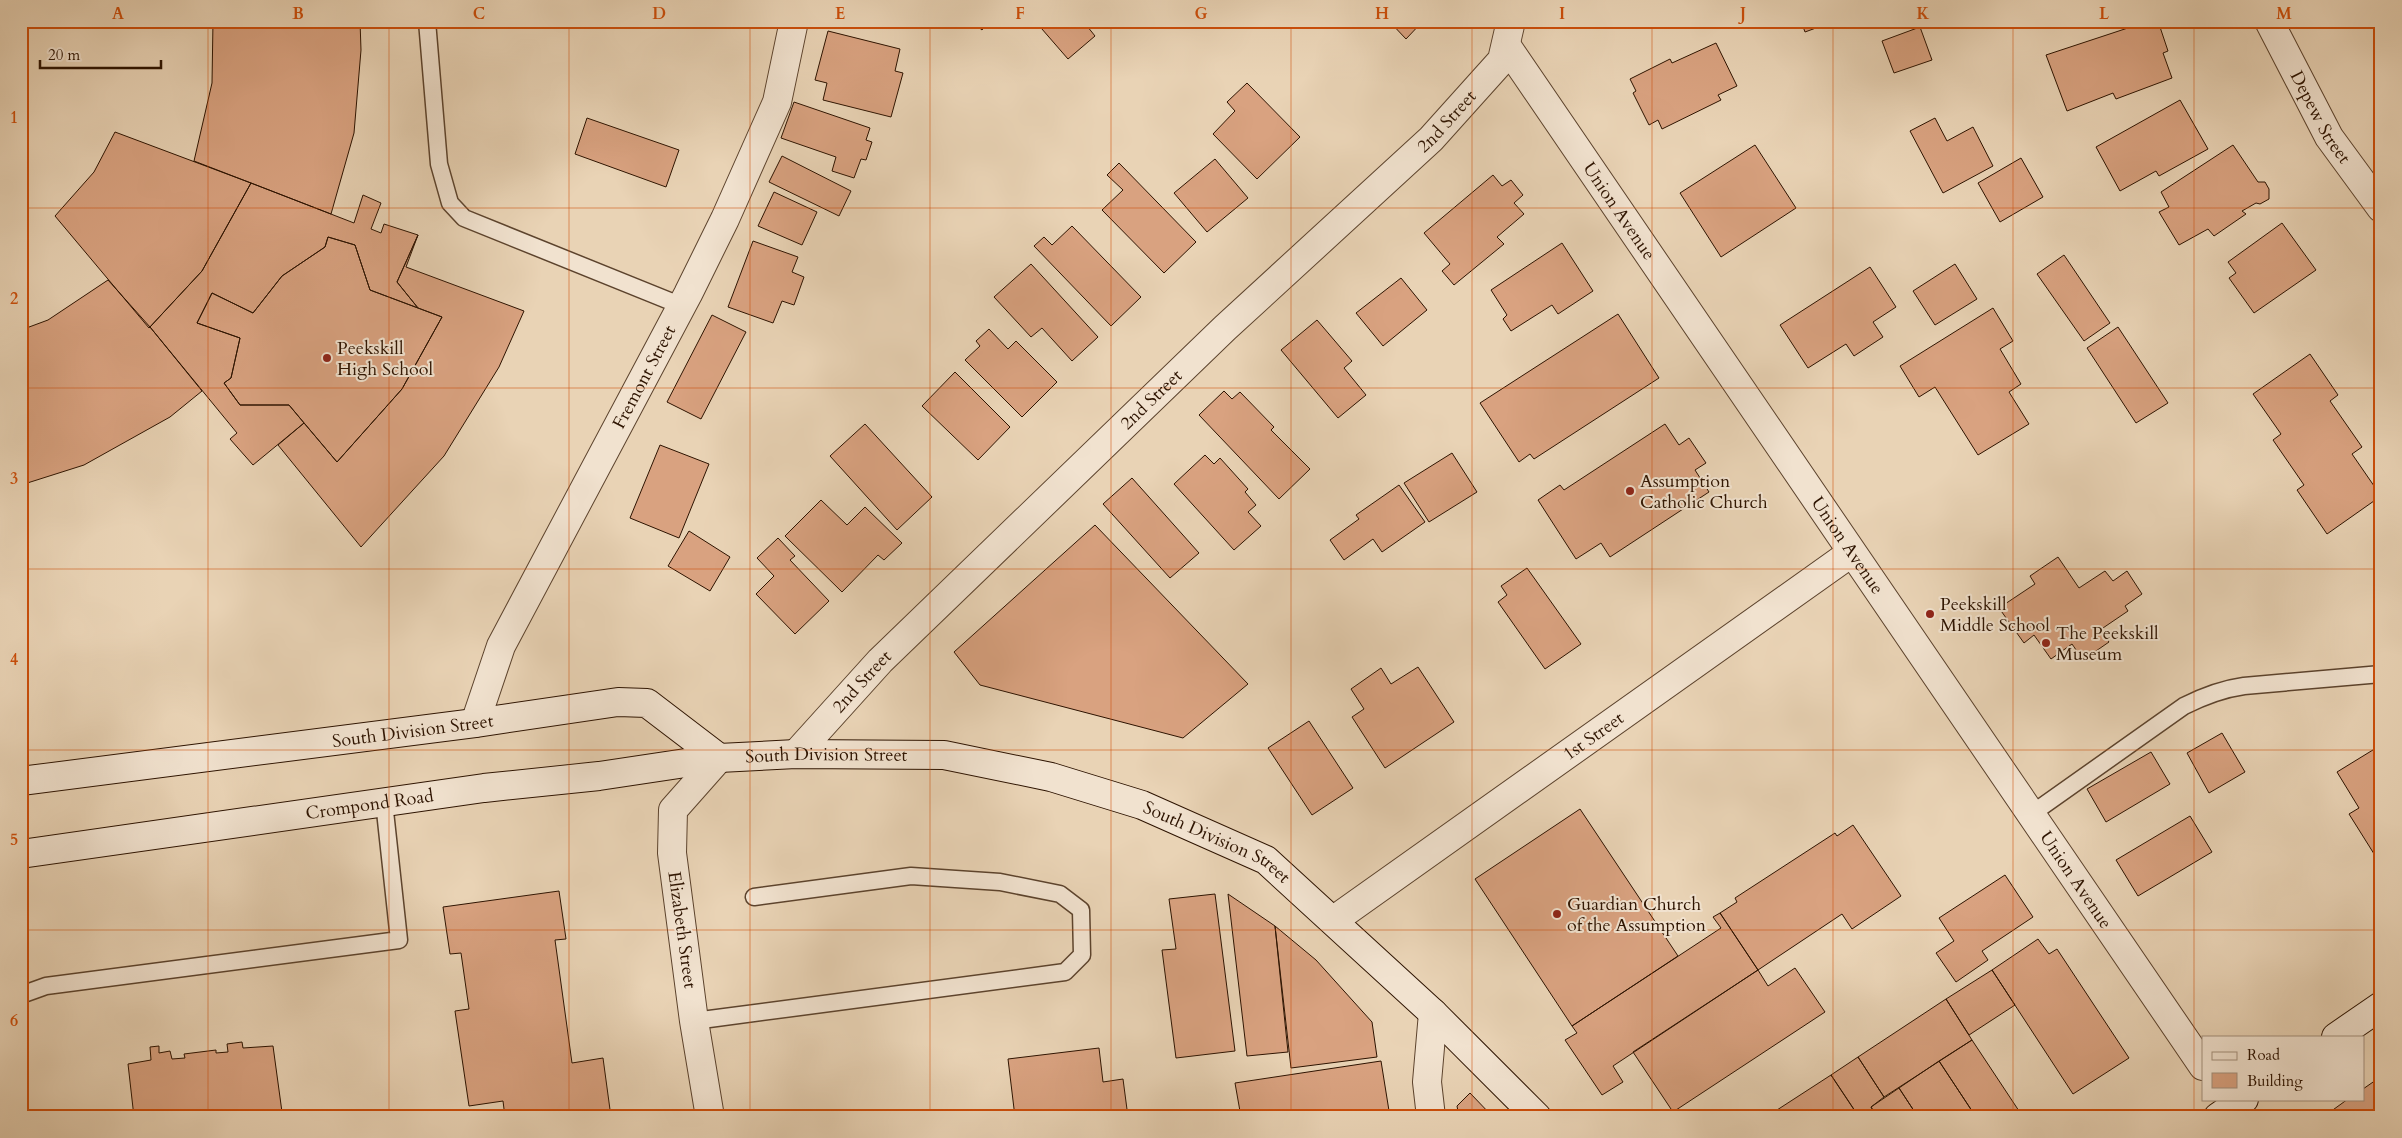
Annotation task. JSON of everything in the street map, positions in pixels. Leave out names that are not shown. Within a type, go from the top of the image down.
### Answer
[{"type":"street","name":"Fremont Street","points":[[475,723],[501,646],[682,306],[725,220],[776,102],[794,21]]},
{"type":"street","name":"Depew Street","points":[[2269,21],[2329,137],[2381,208]]},
{"type":"street","name":"Union Avenue","points":[[1509,33],[1851,553],[2202,1065]]},
{"type":"street","name":"2nd Street","points":[[796,754],[880,661],[1225,328],[1431,139],[1502,60],[1509,33]]},
{"type":"street","name":"1st Street","points":[[1334,920],[1851,553]]},
{"type":"street","name":"South Division Street","points":[[21,781],[475,723],[618,702],[647,703],[719,758],[796,754],[944,755],[1060,780],[1142,805],[1266,860],[1334,920],[1433,1013],[1536,1117]]},
{"type":"street","name":"Crompond Road","points":[[21,854],[484,788],[599,776],[719,758]]},
{"type":"street","name":"Elizabeth Street","points":[[710,1117],[694,1021],[672,853],[673,810],[719,758]]},
{"type":"street","points":[[2337,1036],[2381,1006]]},
{"type":"street","points":[[1431,1117],[1427,1082],[1433,1013]]},
{"type":"lane","points":[[427,21],[438,164],[450,203],[464,218],[682,306]]},
{"type":"lane","points":[[2030,815],[2184,706],[2201,697],[2224,689],[2244,686],[2381,674]]},
{"type":"lane","points":[[21,995],[46,986],[399,940],[384,802]]},
{"type":"lane","points":[[694,1021],[1065,972],[1082,955],[1081,910],[1060,894],[1000,882],[911,876],[754,897]]},
{"type":"building","points":[[213,21],[360,21],[361,50],[354,133],[331,214],[194,161],[212,83]]},
{"type":"building","points":[[971,21],[989,21],[982,30]]},
{"type":"building","points":[[1035,21],[1083,21],[1095,36],[1068,59]]},
{"type":"building","points":[[1389,21],[1423,21],[1406,39]]},
{"type":"building","points":[[1801,21],[1835,21],[1805,32]]},
{"type":"building","points":[[2149,21],[2158,21],[2168,51],[2163,53],[2172,78],[2116,99],[2113,93],[2067,111],[2046,55]]},
{"type":"building","points":[[1920,27],[1932,60],[1894,73],[1882,41]]},
{"type":"building","points":[[828,31],[900,49],[895,71],[903,73],[891,117],[823,100],[827,83],[815,80]]},
{"type":"building","points":[[1716,43],[1737,86],[1718,95],[1721,100],[1662,129],[1658,120],[1649,125],[1633,93],[1636,91],[1630,79],[1670,59],[1672,63]]},
{"type":"building","points":[[1247,83],[1300,137],[1257,179],[1213,134],[1235,111],[1227,102]]},
{"type":"building","points":[[2180,100],[2208,149],[2159,176],[2156,171],[2120,191],[2096,147]]},
{"type":"building","points":[[794,102],[870,128],[866,140],[872,142],[866,160],[861,159],[854,178],[832,171],[836,157],[781,138]]},
{"type":"building","points":[[587,118],[679,150],[666,187],[575,154]]},
{"type":"building","points":[[1935,118],[1947,141],[1973,127],[1993,166],[1943,193],[1910,131]]},
{"type":"building","points":[[115,132],[251,183],[202,271],[149,328],[55,216],[94,172]]},
{"type":"building","points":[[1755,145],[1796,208],[1721,257],[1680,193]]},
{"type":"building","points":[[2233,145],[2258,182],[2265,182],[2269,189],[2269,199],[2260,204],[2256,203],[2242,211],[2246,214],[2214,236],[2208,229],[2179,245],[2159,212],[2169,207],[2161,192]]},
{"type":"building","points":[[782,156],[851,191],[839,216],[769,182]]},
{"type":"building","points":[[2021,158],[2043,197],[2000,222],[1978,183]]},
{"type":"building","points":[[1215,159],[1248,198],[1207,232],[1174,193]]},
{"type":"building","points":[[1119,163],[1196,242],[1164,273],[1102,210],[1123,190],[1107,175]]},
{"type":"building","points":[[1493,175],[1502,186],[1511,180],[1523,195],[1514,203],[1524,214],[1497,237],[1504,244],[1454,285],[1442,271],[1450,264],[1424,233]]},
{"type":"building","points":[[251,183],[354,223],[363,195],[381,203],[371,229],[381,233],[384,224],[418,235],[397,282],[418,308],[370,290],[355,245],[328,237],[325,247],[282,276],[253,313],[212,293],[197,323],[240,338],[231,378],[224,383],[240,405],[289,405],[304,423],[253,465],[230,439],[237,433],[150,327],[202,271]]},
{"type":"building","points":[[774,192],[817,212],[802,245],[758,226]]},
{"type":"building","points":[[2282,223],[2316,270],[2254,313],[2229,278],[2236,273],[2228,262]]},
{"type":"building","points":[[1072,226],[1141,297],[1111,326],[1034,246],[1044,237],[1052,245]]},
{"type":"building","points":[[418,235],[406,267],[524,311],[499,367],[444,456],[361,547],[278,445],[304,423],[337,462],[402,389],[442,317],[418,308],[397,282]]},
{"type":"building","name":"Peekskill High School","points":[[328,237],[355,245],[370,290],[442,317],[402,389],[337,462],[289,405],[240,405],[224,383],[231,378],[240,338],[197,323],[212,293],[253,313],[282,276],[325,247]]},
{"type":"building","points":[[753,241],[798,257],[792,272],[804,277],[794,305],[782,301],[773,323],[728,307]]},
{"type":"building","points":[[1562,243],[1593,291],[1558,314],[1552,305],[1511,331],[1503,319],[1507,315],[1491,290]]},
{"type":"building","points":[[2064,255],[2110,323],[2084,341],[2037,274]]},
{"type":"building","points":[[1031,264],[1098,337],[1072,361],[1042,328],[1031,337],[994,297]]},
{"type":"building","points":[[1955,264],[1977,299],[1935,325],[1913,291]]},
{"type":"building","points":[[1870,267],[1896,307],[1873,322],[1883,337],[1854,356],[1846,344],[1808,368],[1780,325]]},
{"type":"building","points":[[1401,278],[1427,310],[1383,346],[1356,313]]},
{"type":"building","points":[[108,280],[150,327],[202,391],[170,417],[84,465],[21,485],[21,330],[48,320]]},
{"type":"building","points":[[1993,308],[2013,341],[2000,349],[2021,384],[2009,392],[2029,424],[1978,455],[1935,387],[1919,397],[1900,366]]},
{"type":"building","points":[[1618,314],[1659,378],[1534,459],[1530,454],[1519,462],[1480,403]]},
{"type":"building","points":[[712,315],[746,332],[701,419],[667,402]]},
{"type":"building","points":[[1317,320],[1352,361],[1344,368],[1366,395],[1338,418],[1281,350]]},
{"type":"building","points":[[2118,327],[2168,403],[2136,423],[2087,348]]},
{"type":"building","points":[[989,329],[1008,349],[1016,341],[1057,382],[1022,417],[965,360],[980,346],[976,341]]},
{"type":"building","points":[[2310,354],[2338,395],[2330,401],[2362,447],[2352,454],[2381,496],[2327,534],[2297,490],[2304,485],[2273,440],[2281,434],[2253,394]]},
{"type":"building","points":[[955,372],[1010,427],[978,460],[922,406]]},
{"type":"building","points":[[1224,391],[1232,399],[1240,392],[1274,427],[1271,430],[1310,469],[1279,499],[1199,415]]},
{"type":"building","points":[[865,424],[932,497],[897,530],[830,456]]},
{"type":"building","name":"Assumption Catholic Church","points":[[1665,424],[1679,445],[1689,438],[1706,463],[1695,470],[1709,492],[1610,557],[1601,543],[1576,559],[1538,500],[1560,485],[1564,490]]},
{"type":"building","points":[[660,445],[709,464],[679,538],[630,518]]},
{"type":"building","points":[[1452,453],[1477,492],[1429,522],[1404,483]]},
{"type":"building","points":[[1205,455],[1214,464],[1220,458],[1248,489],[1245,492],[1256,505],[1248,512],[1261,526],[1234,550],[1174,484]]},
{"type":"building","points":[[1132,478],[1199,553],[1170,578],[1103,504]]},
{"type":"building","points":[[1399,485],[1425,522],[1382,552],[1373,539],[1344,560],[1330,540],[1359,519],[1356,515]]},
{"type":"building","points":[[821,500],[847,525],[865,507],[902,543],[884,560],[878,555],[842,592],[785,536]]},
{"type":"building","points":[[1095,525],[1248,684],[1183,738],[980,685],[954,652]]},
{"type":"building","points":[[689,531],[730,557],[710,591],[668,566]]},
{"type":"building","points":[[778,538],[795,556],[790,560],[829,601],[795,634],[756,594],[774,576],[757,558]]},
{"type":"building","points":[[2058,557],[2079,588],[2105,571],[2113,581],[2127,571],[2142,594],[2125,606],[2128,611],[2100,630],[2109,642],[2083,660],[2072,644],[2051,659],[2034,635],[2024,643],[1999,608],[2035,584],[2030,576]]},
{"type":"building","points":[[1527,568],[1581,644],[1545,669],[1498,602],[1507,595],[1501,586]]},
{"type":"building","points":[[1418,667],[1454,722],[1385,768],[1352,717],[1364,709],[1351,689],[1381,668],[1391,684]]},
{"type":"building","points":[[1309,721],[1353,788],[1312,815],[1268,748]]},
{"type":"building","points":[[2222,733],[2245,772],[2209,793],[2187,753]]},
{"type":"building","points":[[2381,745],[2381,865],[2349,814],[2359,808],[2337,772]]},
{"type":"building","points":[[2151,752],[2170,784],[2106,822],[2087,789]]},
{"type":"building","points":[[1580,809],[1678,956],[1572,1026],[1475,879]]},
{"type":"building","points":[[2190,816],[2212,852],[2138,896],[2116,860]]},
{"type":"building","points":[[1853,825],[1901,896],[1852,929],[1842,914],[1758,970],[1720,913],[1737,902],[1735,898],[1835,833],[1837,836]]},
{"type":"building","points":[[2005,875],[2033,917],[1982,951],[1988,960],[1956,982],[1936,953],[1954,941],[1939,918]]},
{"type":"building","points":[[559,891],[566,939],[555,940],[572,1063],[603,1058],[611,1117],[505,1117],[503,1101],[469,1106],[455,1011],[469,1009],[461,953],[450,954],[443,907]]},
{"type":"building","points":[[1215,894],[1235,1051],[1176,1058],[1162,950],[1176,949],[1169,899]]},
{"type":"building","points":[[1228,894],[1275,926],[1288,1052],[1247,1056]]},
{"type":"building","points":[[1720,913],[1758,970],[1613,1066],[1623,1082],[1602,1095],[1565,1040],[1577,1033],[1572,1026],[1721,928],[1713,917]]},
{"type":"building","points":[[1275,926],[1316,960],[1372,1022],[1377,1057],[1291,1068]]},
{"type":"building","points":[[2038,939],[2049,954],[2057,949],[2129,1058],[2073,1094],[1992,970]]},
{"type":"building","points":[[1795,968],[1825,1012],[1673,1112],[1633,1052],[1758,970],[1768,986]]},
{"type":"building","points":[[1992,970],[2015,1005],[1969,1035],[1946,999]]},
{"type":"building","points":[[1946,999],[1972,1040],[1884,1097],[1858,1057]]},
{"type":"building","points":[[1972,1040],[2023,1117],[1976,1117],[1939,1061]]},
{"type":"building","points":[[242,1042],[243,1048],[273,1046],[282,1112],[270,1114],[271,1117],[134,1117],[128,1064],[151,1060],[150,1047],[159,1046],[159,1053],[170,1051],[172,1059],[185,1058],[184,1054],[216,1050],[216,1053],[228,1052],[227,1044]]},
{"type":"building","points":[[1099,1048],[1103,1082],[1123,1079],[1128,1117],[1015,1117],[1008,1059]]},
{"type":"building","points":[[1858,1057],[1884,1097],[1871,1107],[1877,1117],[1859,1117],[1831,1075]]},
{"type":"building","points":[[1381,1061],[1390,1117],[1241,1117],[1235,1083]]},
{"type":"building","points":[[1939,1061],[1976,1117],[1918,1117],[1899,1088]]},
{"type":"building","points":[[1831,1075],[1859,1117],[1782,1117],[1777,1110]]},
{"type":"building","points":[[2376,1080],[2381,1087],[2381,1117],[2333,1117],[2330,1112],[2347,1100],[2364,1100],[2364,1088]]},
{"type":"building","points":[[1899,1088],[1918,1117],[1877,1117],[1871,1107]]},
{"type":"building","points":[[1470,1093],[1493,1117],[1459,1117],[1457,1106]]},
{"type":"building","points":[[1777,1110],[1782,1117],[1767,1117]]},
{"type":"place","name":"Peekskill High School","points":[[327,358]]},
{"type":"place","name":"Assumption Catholic Church","points":[[1630,491]]},
{"type":"place","name":"Peekskill Middle School","points":[[1930,614]]},
{"type":"place","name":"The Peekskill Museum","points":[[2046,643]]},
{"type":"place","name":"Guardian Church of the Assumption","points":[[1557,914]]}]
